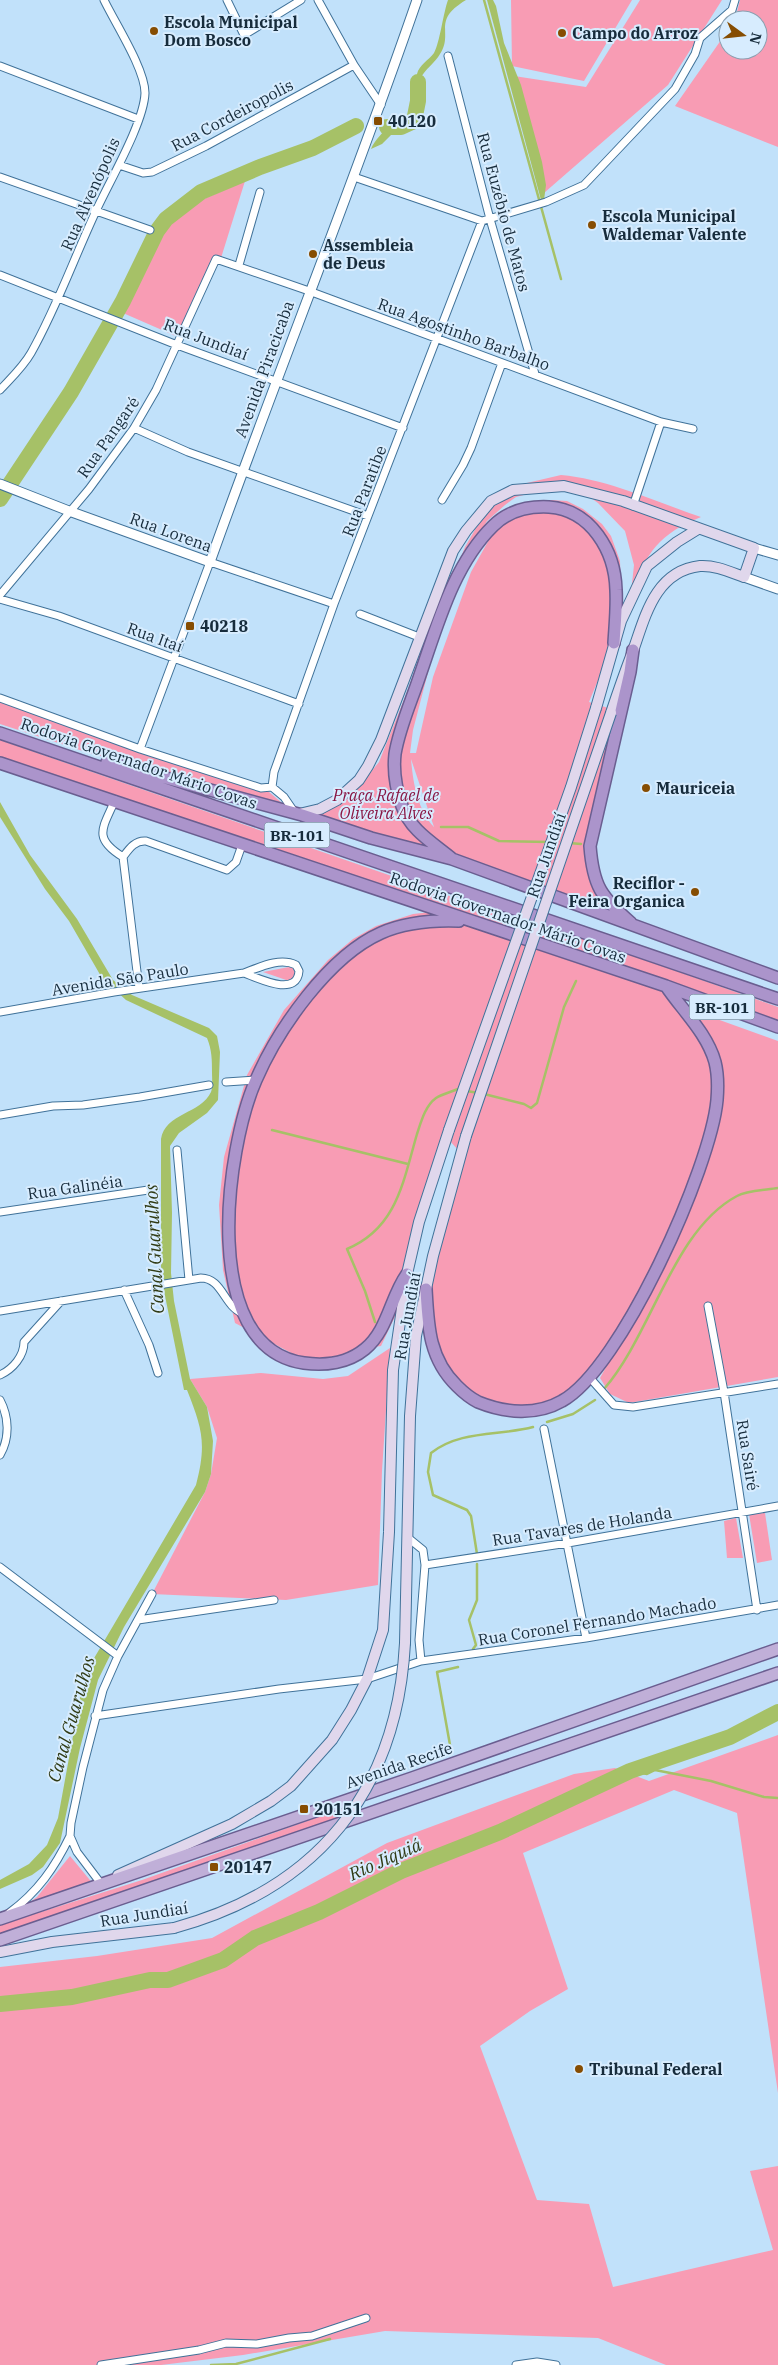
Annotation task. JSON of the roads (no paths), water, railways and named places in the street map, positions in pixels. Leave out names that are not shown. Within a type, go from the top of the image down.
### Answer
[{"type":"highway","points":[[452,860],[425,838],[410,822],[403,808],[396,783],[396,753],[414,692],[443,612],[467,560],[493,526],[506,516],[538,506],[562,508],[590,525],[601,538],[613,566],[616,590],[614,643]]},
{"type":"highway","points":[[634,650],[590,846],[592,870],[596,884],[615,909],[636,928]]},
{"type":"highway","name":"Rodovia Governador Mário Covas","points":[[0,732],[778,999]]},
{"type":"highway","points":[[50,750],[133,768],[452,860],[778,978]]},
{"type":"highway","name":"Rodovia Governador Mário Covas","points":[[0,762],[666,986],[778,1027]]},
{"type":"highway","points":[[407,1274],[375,1338],[357,1354],[336,1362],[315,1364],[282,1357],[260,1342],[249,1328],[242,1313],[232,1262],[229,1227],[230,1190],[235,1150],[243,1115],[256,1080],[275,1044],[295,1014],[335,967],[359,946],[381,933],[412,923],[444,920],[475,922]]},
{"type":"highway","points":[[426,1288],[427,1315],[432,1349],[447,1376],[476,1400],[512,1411],[540,1410],[562,1402],[590,1378],[609,1352],[641,1299],[673,1234],[707,1144],[717,1101],[717,1080],[710,1050],[703,1035],[666,986]]},
{"type":"main road","points":[[297,814],[320,809],[336,800],[359,780],[381,740],[419,637],[454,551],[466,531],[491,501],[513,490],[564,486],[594,492],[754,548],[744,577]]},
{"type":"main road","name":"Rua Jundiaí","points":[[105,1884],[137,1865],[238,1821],[291,1786],[332,1740],[351,1710],[367,1679],[383,1630],[389,1532],[393,1370],[407,1274],[419,1222],[448,1130],[571,787],[614,643],[630,598],[647,566],[698,529]]},
{"type":"main road","name":"Rua Jundiaí","points":[[0,1952],[52,1942],[174,1928],[226,1911],[262,1894],[302,1866],[330,1838],[366,1790],[387,1746],[398,1701],[405,1643],[412,1370],[416,1336],[433,1256],[466,1136],[634,650],[640,626],[652,599],[666,582],[680,572],[700,566],[712,566],[744,577]]},
{"type":"main road","name":"Avenida Recife","points":[[0,1919],[419,1776],[778,1649]]},
{"type":"main road","points":[[0,1940],[778,1672]]},
{"type":"street","name":"Rua Alvenópolis","points":[[0,390],[3,383],[31,354],[59,298],[96,211],[119,165],[138,119],[145,94],[144,80],[104,0]]},
{"type":"street","points":[[227,0],[244,34],[301,0]]},
{"type":"street","points":[[318,0],[354,65],[381,105]]},
{"type":"street","name":"Avenida Piracicaba","points":[[140,749],[309,291],[381,105],[417,0]]},
{"type":"street","points":[[354,177],[482,221],[546,202],[584,185],[675,88],[695,54],[700,38],[732,10],[735,0]]},
{"type":"street","name":"Rua Euzébio de Matos","points":[[448,56],[490,219],[535,374]]},
{"type":"street","name":"Rua Cordeiropolis","points":[[119,165],[143,173],[152,172],[206,146],[354,65]]},
{"type":"street","points":[[0,66],[138,119]]},
{"type":"street","points":[[0,177],[150,230]]},
{"type":"street","points":[[239,265],[260,192]]},
{"type":"street","name":"Rua Paratibe","points":[[272,787],[274,772],[334,604],[482,221]]},
{"type":"street","name":"Rua Pangaré","points":[[0,597],[68,511],[88,489],[134,428],[156,390],[215,261],[219,258],[227,261]]},
{"type":"street","name":"Rua Agostinho Barbalho","points":[[227,261],[661,422],[693,429]]},
{"type":"street","name":"Rua Jundiaí","points":[[0,275],[276,382],[403,428]]},
{"type":"street","points":[[442,500],[471,448],[502,363]]},
{"type":"street","points":[[632,506],[661,422]]},
{"type":"street","points":[[134,428],[188,452],[368,516]]},
{"type":"street","name":"Rua Lorena","points":[[2,484],[68,511],[334,604]]},
{"type":"street","points":[[754,548],[778,556]]},
{"type":"street","name":"Rua Jundiaí","points":[[744,577],[778,589]]},
{"type":"street","name":"Rua Itaí","points":[[0,597],[59,616],[299,704]]},
{"type":"street","points":[[360,614],[419,637]]},
{"type":"street","points":[[0,698],[140,749],[261,788],[272,787],[297,814]]},
{"type":"street","points":[[115,800],[105,823],[103,840],[106,845],[123,858]]},
{"type":"street","points":[[138,988],[123,858],[130,847],[138,842],[146,841],[227,870],[236,862],[242,844]]},
{"type":"street","name":"Avenida São Paulo","points":[[0,1012],[138,988],[244,973],[261,966],[285,961],[296,965],[300,971],[297,980],[293,984],[284,985],[244,973]]},
{"type":"street","points":[[226,1082],[256,1080]]},
{"type":"street","points":[[0,1115],[53,1106],[82,1105],[131,1098],[209,1085]]},
{"type":"street","points":[[176,1150],[189,1280]]},
{"type":"street","name":"Rua Galinéia","points":[[0,1212],[155,1189]]},
{"type":"street","points":[[0,1311],[160,1284],[210,1279],[218,1286],[230,1305],[242,1313]]},
{"type":"street","points":[[124,1290],[149,1345],[158,1373]]},
{"type":"street","points":[[0,1375],[12,1369],[24,1350],[24,1342],[61,1301]]},
{"type":"street","name":"Rua Sairé","points":[[708,1306],[724,1392],[757,1610]]},
{"type":"street","points":[[590,1378],[607,1399],[620,1406],[633,1407],[778,1384]]},
{"type":"street","points":[[0,1400],[6,1414],[8,1426],[4,1450],[0,1455]]},
{"type":"street","points":[[544,1429],[586,1638]]},
{"type":"street","name":"Rua Tavares de Holanda","points":[[425,1565],[743,1514],[778,1506]]},
{"type":"street","points":[[407,1537],[423,1550],[425,1565],[419,1640],[421,1661]]},
{"type":"street","points":[[0,1568],[116,1654]]},
{"type":"street","points":[[0,1919],[20,1905],[44,1881],[55,1865],[70,1836],[95,1716],[116,1654],[152,1594]]},
{"type":"street","points":[[138,1620],[274,1600]]},
{"type":"street","name":"Rua Coronel Fernando Machado","points":[[95,1716],[367,1679],[421,1661],[586,1638],[778,1605]]},
{"type":"street","points":[[70,1836],[84,1864],[105,1884]]},
{"type":"street","points":[[101,2365],[199,2350],[226,2343],[257,2344],[312,2336],[366,2318]]},
{"type":"street","points":[[516,2365],[537,2362],[554,2364]]},
{"type":"waterway","points":[[484,0],[561,279]]},
{"type":"waterway","points":[[387,127],[401,127],[414,121],[418,101],[418,82]]},
{"type":"waterway","points":[[0,499],[71,392],[123,301],[157,231],[166,219],[201,192],[260,167],[313,148],[356,126]]},
{"type":"waterway","points":[[441,827],[468,827],[499,841],[549,842]]},
{"type":"waterway","points":[[569,843],[581,844]]},
{"type":"waterway","points":[[484,1094],[524,1104],[531,1108],[537,1103],[564,1007],[576,981]]},
{"type":"waterway","points":[[375,1322],[365,1291],[347,1249],[364,1240],[377,1229],[396,1202],[420,1124],[429,1105],[441,1095],[458,1089],[461,1090]]},
{"type":"waterway","points":[[467,1091],[478,1093]]},
{"type":"waterway","points":[[272,1130],[408,1164]]},
{"type":"waterway","points":[[604,1389],[621,1366],[679,1258],[696,1233],[715,1212],[737,1196],[751,1191],[778,1188]]},
{"type":"waterway","points":[[547,1422],[573,1414],[595,1400]]},
{"type":"waterway","points":[[477,1554],[471,1516],[467,1510],[433,1495],[428,1472],[431,1453],[454,1440],[533,1427]]},
{"type":"waterway","points":[[473,1649],[476,1645],[469,1620],[477,1600],[477,1564]]},
{"type":"waterway","points":[[450,1745],[437,1672],[458,1667]]},
{"type":"waterway","name":"Rio Jiquiá","points":[[0,2004],[72,1997],[150,1980],[168,1980],[223,1960],[255,1938],[319,1912],[401,1871],[500,1832],[630,1771],[730,1737],[778,1712]]},
{"type":"waterway","points":[[630,1771],[647,1774],[655,1770],[711,1781],[764,1797],[778,1798]]},
{"type":"waterway","points":[[211,2365],[236,2364],[330,2339]]},
{"type":"place","name":"Escola Municipal Dom Bosco","points":[[154,31]]},
{"type":"place","name":"Campo do Arroz","points":[[562,33]]},
{"type":"place","name":"40120","points":[[378,121]]},
{"type":"place","name":"Escola Municipal Waldemar Valente","points":[[592,225]]},
{"type":"place","name":"Assembleia de Deus","points":[[313,254]]},
{"type":"place","name":"40218","points":[[190,626]]},
{"type":"place","name":"Mauriceia","points":[[646,788]]},
{"type":"place","name":"Reciflor - Feira Organica","points":[[695,892]]},
{"type":"place","name":"20151","points":[[304,1809]]},
{"type":"place","name":"20147","points":[[214,1867]]},
{"type":"place","name":"Tribunal Federal","points":[[579,2069]]},
{"type":"park label","name":"Praça Rafael de Oliveira Alves","points":[[386,804]]},
{"type":"water label","name":"Canal Guarulhos","points":[[154,1249]]},
{"type":"water label","name":"Canal Guarulhos","points":[[71,1719]]}]
